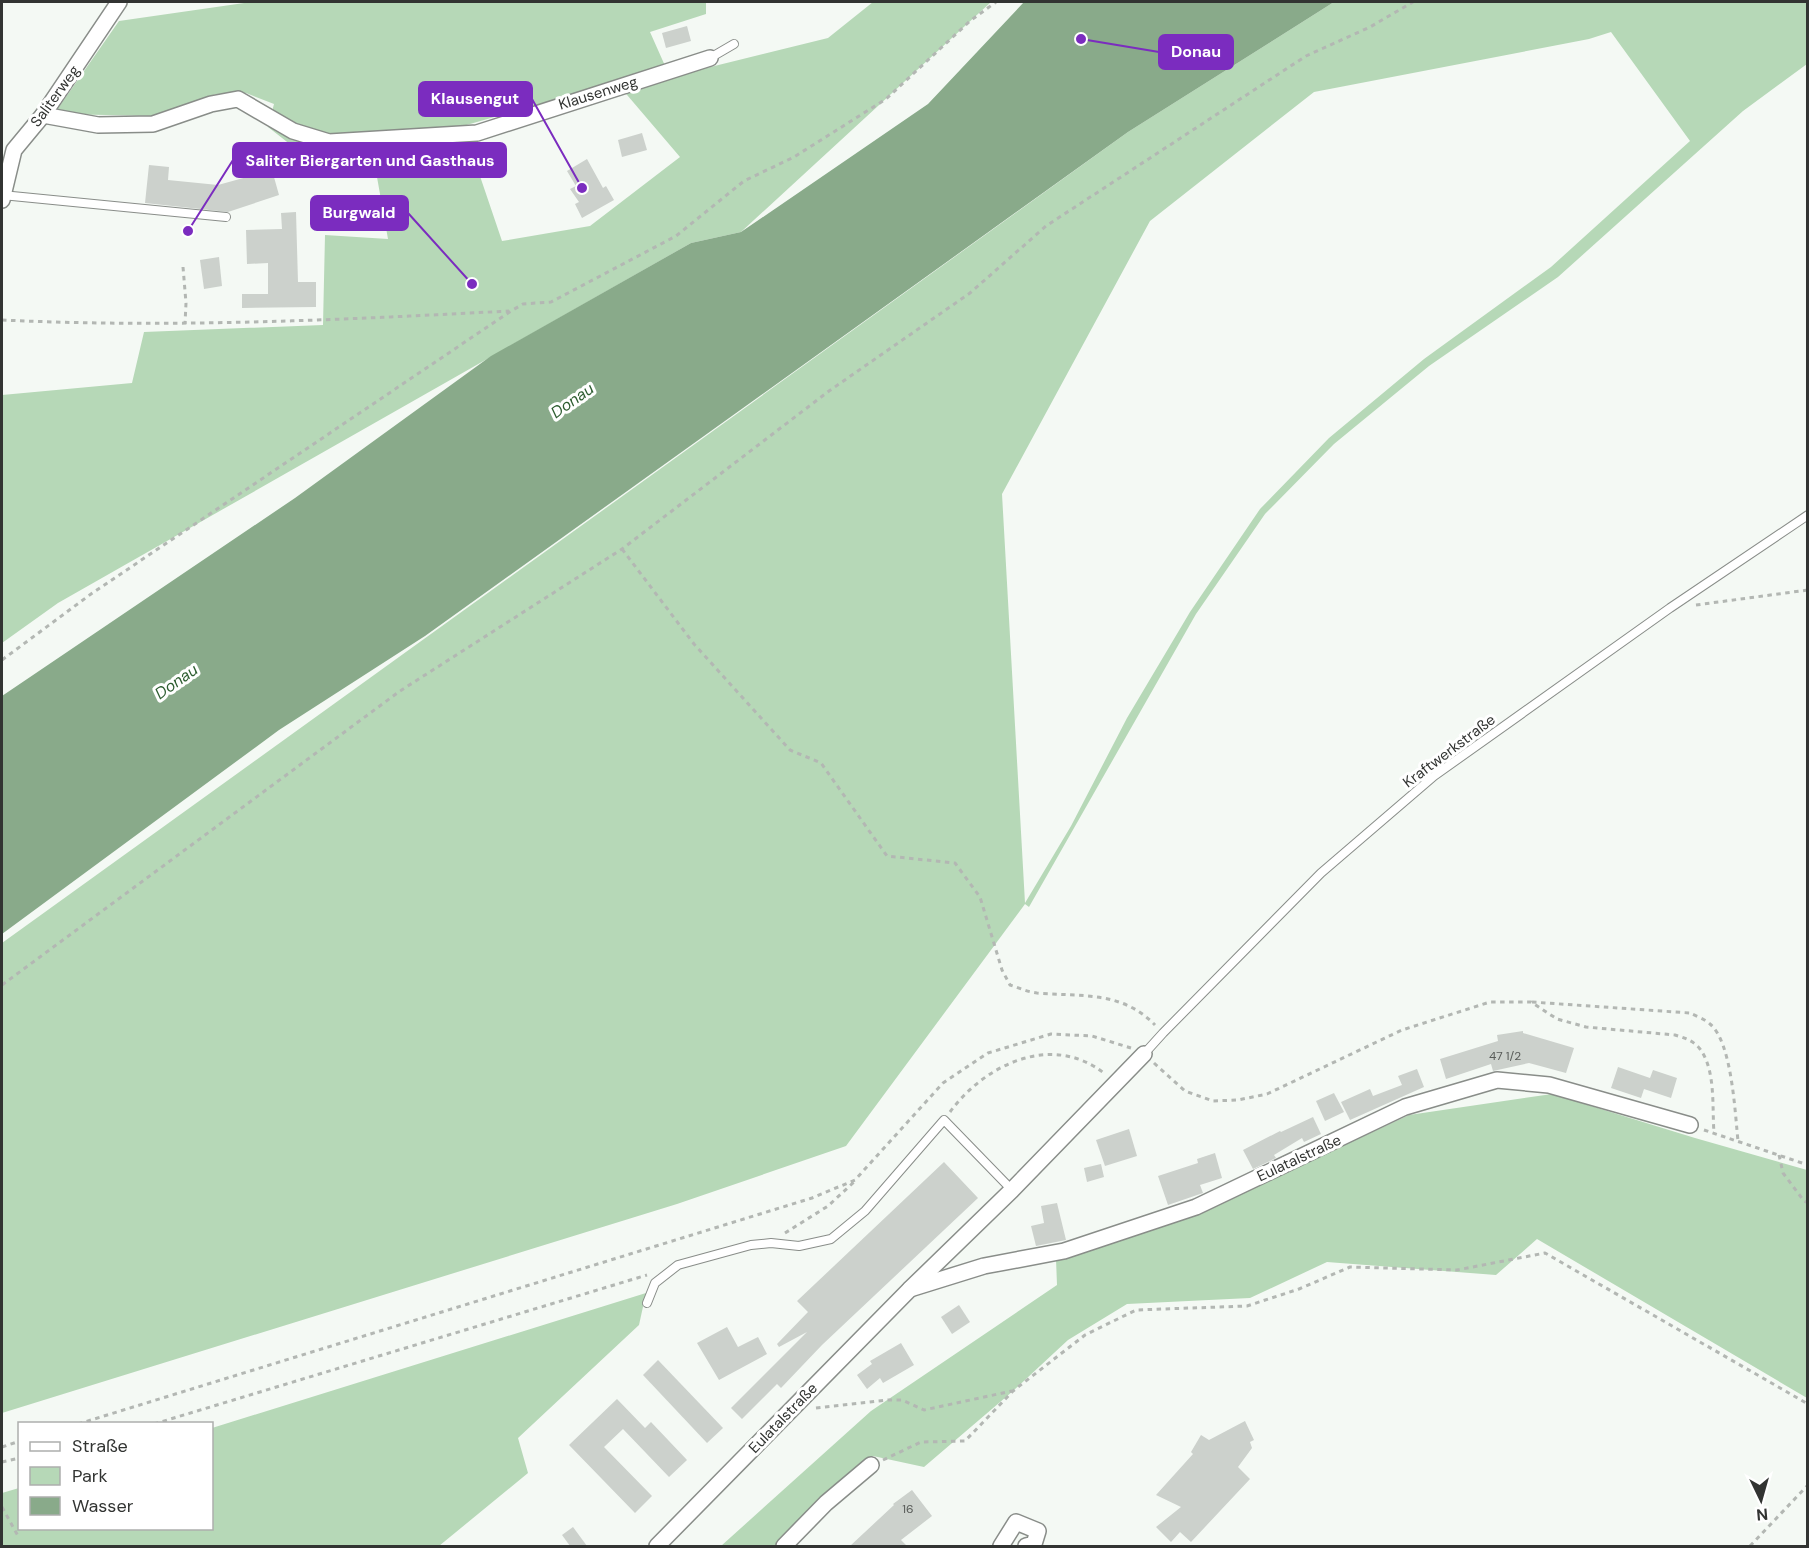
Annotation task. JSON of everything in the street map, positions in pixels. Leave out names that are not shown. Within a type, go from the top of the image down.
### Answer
[{"type":"street","name":"Saliterweg","points":[[2,197],[14,150],[43,115],[119,2]]},
{"type":"street","name":"Klausenweg","points":[[43,115],[98,125],[153,124],[211,104],[238,99],[293,131],[329,142],[477,133],[710,58]]},
{"type":"street","name":"Eulatalstraße","points":[[657,1546],[910,1289],[1012,1190],[1144,1054]]},
{"type":"street","name":"Eulatalstraße","points":[[910,1289],[984,1266],[1064,1251],[1196,1207],[1406,1107],[1497,1080],[1549,1085],[1690,1125]]},
{"type":"street","points":[[784,1546],[826,1503],[871,1465]]},
{"type":"street","points":[[1001,1546],[1016,1522],[1038,1532],[1034,1544],[1026,1546]]},
{"type":"lane","name":"Klausenweg","points":[[710,58],[734,44]]},
{"type":"lane","name":"Saliterweg","points":[[2,197],[226,218]]},
{"type":"lane","name":"Kraftwerkstraße","points":[[1144,1054],[1321,873],[1434,776],[1670,608],[1808,515]]},
{"type":"lane","points":[[646,1303],[655,1283],[678,1265],[752,1245],[771,1243],[799,1246],[831,1239],[865,1211],[944,1120],[1012,1190]]},
{"type":"path","points":[[2,660],[91,594],[511,311],[523,304],[551,302],[676,236],[744,181],[794,157],[886,99],[970,21],[996,2]]},
{"type":"path","points":[[2,985],[400,691],[622,549],[830,392],[970,293],[1046,226],[1306,56],[1370,27],[1413,2]]},
{"type":"path","points":[[183,267],[185,324]]},
{"type":"path","points":[[2,320],[185,324],[299,322],[511,311]]},
{"type":"path","points":[[622,549],[694,644],[790,750],[821,763],[887,856],[954,863],[980,897],[1002,970],[1010,985],[1035,993],[1108,998],[1131,1007],[1150,1019],[1163,1033]]},
{"type":"path","points":[[1670,608],[1808,590]]},
{"type":"path","points":[[771,1243],[828,1206],[855,1180],[943,1083],[988,1053],[1051,1034],[1092,1036],[1119,1043],[1144,1054],[1185,1091],[1213,1101],[1238,1100],[1267,1094],[1402,1030],[1490,1002],[1531,1002],[1690,1013],[1712,1024],[1724,1046],[1730,1073],[1738,1141]]},
{"type":"path","points":[[1531,1002],[1557,1019],[1586,1027],[1676,1035],[1694,1043],[1706,1060],[1714,1133]]},
{"type":"path","points":[[944,1120],[961,1096],[990,1073],[1040,1054],[1060,1054],[1080,1059],[1097,1068],[1115,1083]]},
{"type":"path","points":[[1690,1125],[1808,1165]]},
{"type":"path","points":[[1779,1155],[1783,1173],[1804,1202],[1808,1203]]},
{"type":"path","points":[[84,1422],[812,1198],[855,1180]]},
{"type":"path","points":[[871,1465],[921,1442],[965,1441],[1013,1391],[1085,1335],[1136,1310],[1247,1306],[1299,1289],[1350,1267],[1457,1270],[1545,1253],[1808,1404]]},
{"type":"path","points":[[161,1422],[637,1278],[669,1271]]},
{"type":"path","points":[[795,1406],[821,1408],[902,1400],[924,1410],[1013,1391]]},
{"type":"path","points":[[1800,1400],[1808,1398]]},
{"type":"path","points":[[2,1447],[18,1442]]},
{"type":"path","points":[[2,1462],[18,1458]]},
{"type":"path","points":[[1750,1546],[1808,1485]]},
{"type":"path","points":[[2,1507],[18,1536]]},
{"type":"green space","points":[[251,2],[706,2],[706,14],[650,32],[670,77],[828,38],[873,2],[991,2],[741,232],[691,243],[58,603],[2,643],[2,395],[132,383],[144,332],[323,325],[325,235],[388,239],[372,149],[291,145],[268,127],[274,104],[246,93],[216,94],[158,116],[54,114],[119,21]],"holes":[[[616,82],[680,157],[590,226],[502,241],[463,126]]]},
{"type":"green space","points":[[1334,2],[1807,2],[1807,64],[1743,111],[1558,277],[1429,366],[1334,444],[1265,514],[1196,614],[1029,907],[1025,904],[846,1146],[677,1204],[2,1413],[2,943],[1128,132]],"holes":[[[1611,32],[1690,141],[1551,267],[1424,359],[1329,438],[1260,509],[1190,612],[1127,718],[1071,826],[1025,903],[1002,494],[1150,221],[1314,92],[1589,39]]]},
{"type":"green space","points":[[1552,1094],[1807,1170],[1807,1398],[1537,1239],[1496,1275],[1327,1262],[1250,1298],[1127,1304],[1068,1340],[1013,1391],[924,1467],[873,1456],[781,1546],[721,1546],[871,1411],[1057,1285],[1056,1259],[1216,1205],[1409,1115]]},
{"type":"green space","points":[[646,1293],[639,1325],[518,1438],[528,1473],[439,1546],[2,1546],[2,1493],[18,1488],[18,1530],[213,1530],[213,1428]]},
{"type":"water","points":[[1024,2],[1334,2],[1128,132],[425,636],[279,730],[2,934],[2,696],[295,498],[491,356],[691,243],[741,232],[928,104]]},
{"type":"building","points":[[687,26],[691,41],[666,48],[662,33]]},
{"type":"building","points":[[642,133],[647,150],[622,157],[618,140]]},
{"type":"building","points":[[587,159],[603,188],[606,186],[614,200],[582,218],[575,204],[579,202],[570,189],[576,186],[567,171]]},
{"type":"building","points":[[149,165],[169,167],[168,180],[218,185],[272,170],[279,195],[228,212],[145,203]]},
{"type":"building","points":[[296,212],[298,282],[316,282],[316,307],[242,308],[242,294],[268,294],[268,263],[247,264],[246,230],[282,229],[281,213]]},
{"type":"building","points":[[219,257],[222,286],[204,289],[200,260]]},
{"type":"building","points":[[1523,1031],[1523,1033],[1574,1048],[1566,1073],[1529,1063],[1493,1071],[1491,1064],[1446,1079],[1440,1059],[1498,1041],[1497,1035]]},
{"type":"building","points":[[1618,1067],[1650,1078],[1653,1070],[1677,1078],[1671,1098],[1644,1089],[1641,1098],[1611,1088]]},
{"type":"building","points":[[1417,1069],[1424,1087],[1350,1120],[1341,1102],[1370,1089],[1373,1096],[1402,1085],[1398,1076]]},
{"type":"building","points":[[1334,1093],[1344,1112],[1325,1121],[1316,1101]]},
{"type":"building","points":[[1313,1117],[1321,1134],[1304,1142],[1302,1138],[1274,1155],[1276,1158],[1253,1169],[1243,1150]]},
{"type":"building","points":[[1129,1129],[1137,1156],[1105,1166],[1096,1140]]},
{"type":"building","points":[[1215,1153],[1222,1178],[1200,1185],[1203,1193],[1168,1205],[1158,1176],[1198,1163],[1197,1159]]},
{"type":"building","points":[[944,1162],[978,1198],[822,1345],[781,1388],[777,1384],[742,1419],[731,1408],[807,1332],[779,1347],[777,1344],[808,1312],[797,1301]]},
{"type":"building","points":[[1101,1164],[1104,1177],[1087,1182],[1084,1168]]},
{"type":"building","points":[[1057,1203],[1066,1240],[1036,1246],[1031,1226],[1044,1223],[1041,1206]]},
{"type":"building","points":[[959,1305],[970,1322],[952,1334],[941,1317]]},
{"type":"building","points":[[727,1327],[738,1347],[758,1337],[767,1354],[719,1380],[697,1343]]},
{"type":"building","points":[[901,1343],[914,1365],[883,1383],[880,1378],[867,1389],[857,1375],[872,1364],[870,1361]]},
{"type":"building","points":[[658,1360],[723,1428],[707,1443],[643,1375]]},
{"type":"building","points":[[617,1399],[645,1428],[651,1422],[687,1460],[669,1477],[623,1429],[604,1447],[652,1496],[635,1513],[569,1445]]},
{"type":"building","points":[[1245,1421],[1254,1440],[1250,1442],[1252,1448],[1238,1467],[1250,1479],[1191,1542],[1180,1532],[1171,1542],[1156,1527],[1181,1507],[1156,1495],[1193,1454],[1191,1452],[1201,1435],[1209,1440]]},
{"type":"building","points":[[912,1490],[932,1516],[901,1540],[907,1546],[850,1546],[893,1504]]},
{"type":"building","points":[[573,1527],[587,1546],[570,1546],[562,1535]]},
{"type":"place","name":"Donau","points":[[1081,39]]},
{"type":"place","name":"Klausengut","points":[[582,188]]},
{"type":"place","name":"Saliter Biergarten und Gasthaus","points":[[188,231]]},
{"type":"place","name":"Burgwald","points":[[472,284]]}]
